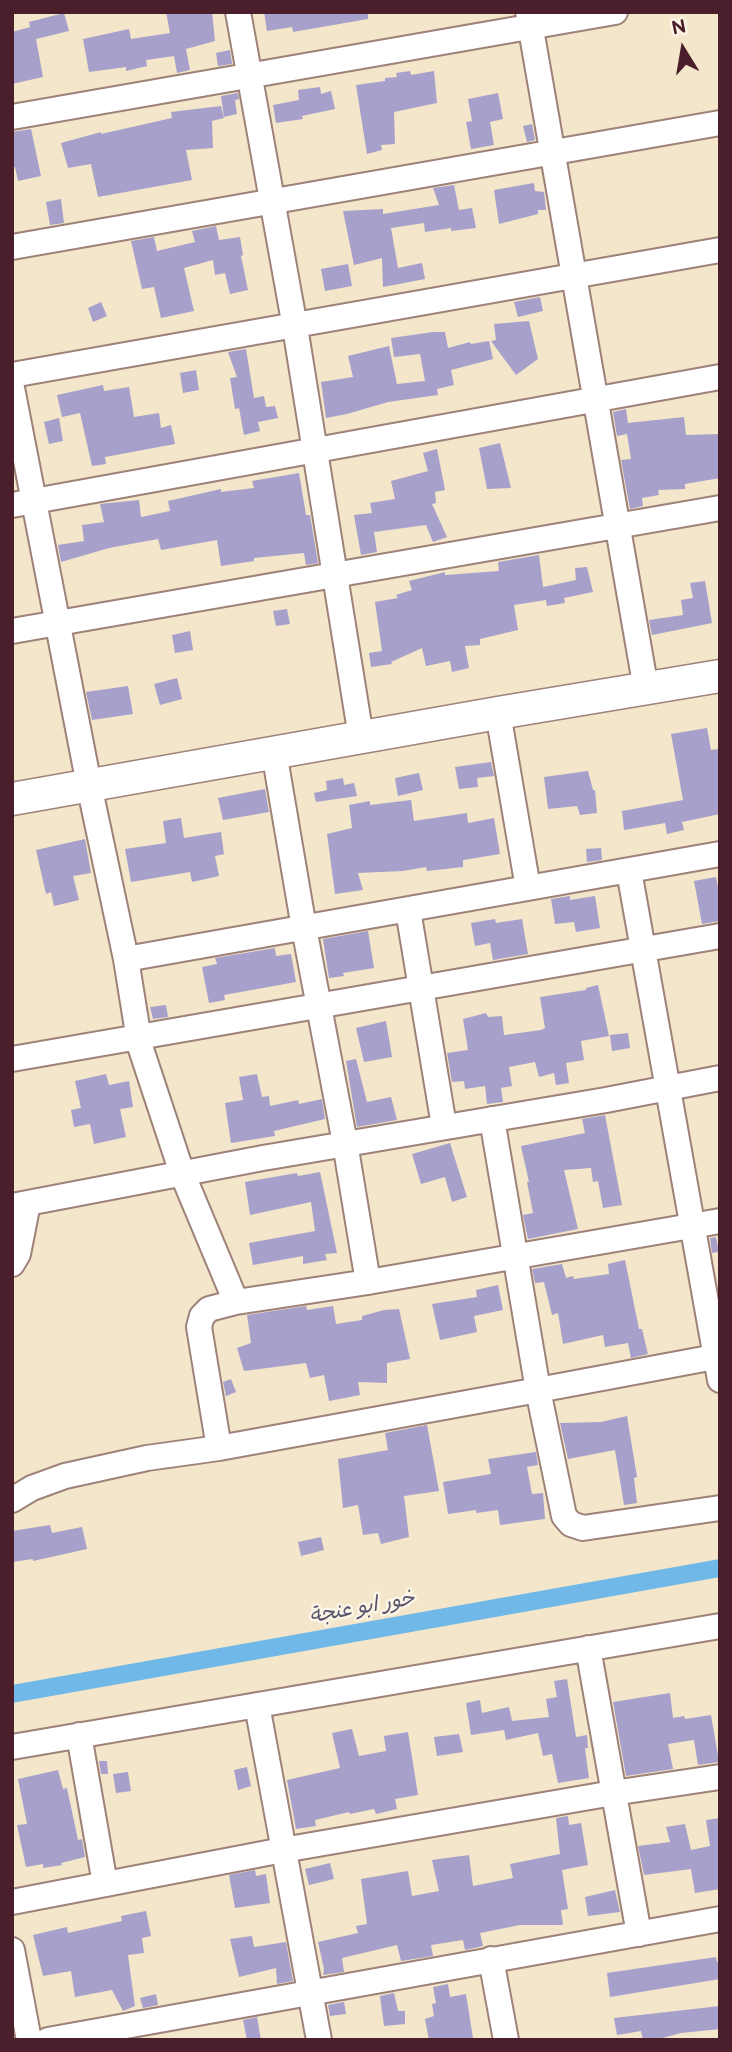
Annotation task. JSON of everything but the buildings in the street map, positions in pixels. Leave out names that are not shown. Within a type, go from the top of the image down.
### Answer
[{"type":"main road","points":[[12,799],[720,676]]},
{"type":"street","points":[[238,12],[295,327],[361,737]]},
{"type":"street","points":[[12,117],[250,76],[529,19],[615,12]]},
{"type":"street","points":[[529,19],[646,689]]},
{"type":"street","points":[[12,247],[720,123]]},
{"type":"street","points":[[12,375],[720,250]]},
{"type":"street","points":[[23,504],[720,377]]},
{"type":"street","points":[[12,388],[23,504],[58,623],[126,959],[138,1037],[181,1173],[236,1302]]},
{"type":"street","points":[[12,631],[720,508]]},
{"type":"street","points":[[498,713],[528,888]]},
{"type":"street","points":[[274,752],[368,1282]]},
{"type":"street","points":[[126,959],[720,854]]},
{"type":"street","points":[[12,1500],[32,1488],[65,1476],[147,1458],[219,1448],[538,1390],[718,1364],[666,1088],[629,871]]},
{"type":"street","points":[[408,910],[444,1126]]},
{"type":"street","points":[[12,1059],[720,936]]},
{"type":"street","points":[[12,1264],[18,1254],[20,1205],[345,1143],[720,1078]]},
{"type":"street","points":[[492,1118],[538,1390],[564,1516],[571,1524],[583,1528],[720,1508]]},
{"type":"street","points":[[219,1448],[200,1328],[202,1316],[209,1309],[236,1302],[720,1221]]},
{"type":"street","points":[[12,1746],[720,1626]]},
{"type":"street","points":[[588,1648],[639,1934]]},
{"type":"street","points":[[257,1705],[319,2040]]},
{"type":"street","points":[[79,1735],[106,1884]]},
{"type":"street","points":[[12,1902],[284,1850],[720,1777]]},
{"type":"street","points":[[48,2040],[720,1919]]},
{"type":"street","points":[[12,1950],[29,2040]]},
{"type":"street","points":[[491,1959],[506,2040]]},
{"type":"waterway","name":"خور ابو عنجة","points":[[12,1694],[720,1568]]}]
